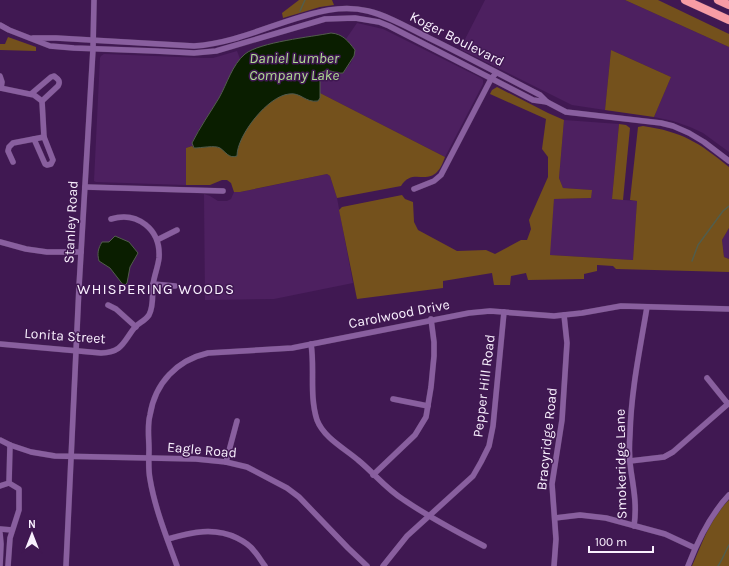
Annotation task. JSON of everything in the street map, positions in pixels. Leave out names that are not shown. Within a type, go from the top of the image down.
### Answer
[{"type":"highway","points":[[685,0],[729,20]]},
{"type":"highway","points":[[718,0],[729,5]]},
{"type":"street","name":"Stanley Road","points":[[66,566],[81,252],[93,49],[94,0]]},
{"type":"street","name":"Koger Boulevard","points":[[33,38],[194,46],[210,45],[231,40],[318,12],[356,9],[382,14],[540,94],[547,102]]},
{"type":"street","name":"Koger Boulevard","points":[[33,38],[40,43],[50,46],[204,53],[234,46],[324,19],[356,18],[378,22],[389,26],[533,100],[547,102],[566,112],[661,123],[689,133],[729,161]]},
{"type":"street","points":[[0,25],[8,30],[33,38]]},
{"type":"street","points":[[414,189],[434,180],[441,175],[490,79],[496,72]]},
{"type":"street","points":[[0,76],[2,82],[0,88],[31,94],[42,101],[44,137],[53,160],[51,164],[45,164],[34,139]]},
{"type":"street","points":[[31,94],[51,77],[56,77],[59,80],[58,86],[42,101]]},
{"type":"street","points":[[13,162],[8,151],[13,143],[44,137]]},
{"type":"street","points":[[85,187],[223,191]]},
{"type":"street","points":[[111,220],[120,217],[130,217],[136,219],[145,224],[157,240],[177,230]]},
{"type":"street","name":"Lonita Street","points":[[0,344],[100,353],[111,352],[119,348],[136,327],[148,316],[152,308],[153,284],[159,258],[157,240]]},
{"type":"street","points":[[0,242],[26,249],[47,252],[81,252]]},
{"type":"street","points":[[153,284],[175,286]]},
{"type":"street","points":[[108,305],[116,309],[136,327]]},
{"type":"street","name":"Carolwood Drive","points":[[178,566],[154,498],[150,478],[149,416],[153,402],[167,376],[176,367],[197,355],[292,348],[431,319],[490,311],[537,315],[564,315],[621,306],[729,309]]},
{"type":"street","name":"Smokeridge Lane","points":[[634,526],[636,512],[630,461],[630,435],[634,379],[647,307]]},
{"type":"street","name":"Pepper Hill Road","points":[[383,566],[407,536],[428,515],[473,476],[489,446],[493,426],[504,312]]},
{"type":"street","name":"Bracyridge Road","points":[[554,566],[556,539],[552,484],[562,420],[566,343],[564,315]]},
{"type":"street","points":[[373,475],[415,435],[426,417],[434,356],[431,319]]},
{"type":"street","points":[[311,344],[313,400],[318,421],[323,431],[403,500],[484,546]]},
{"type":"street","points":[[630,461],[664,457],[673,452],[729,404],[707,378]]},
{"type":"street","points":[[393,399],[428,406]]},
{"type":"street","points":[[226,462],[237,421]]},
{"type":"street","name":"Eagle Road","points":[[0,440],[31,452],[55,456],[196,459],[226,462],[247,467],[287,488],[310,507],[367,566]]},
{"type":"street","points":[[9,483],[10,445]]},
{"type":"street","points":[[0,486],[9,483],[19,489],[19,510],[17,520],[12,530],[9,545],[8,566]]},
{"type":"street","points":[[688,566],[709,520],[720,504],[729,495]]},
{"type":"street","points":[[555,518],[595,516],[665,534],[695,548]]},
{"type":"street","points":[[0,529],[12,530]]},
{"type":"street","points":[[168,539],[202,531],[215,531],[229,534],[254,550],[265,566]]},
{"type":"street","points":[[0,533],[0,566]]},
{"type":"shaded area","points":[[299,0],[332,0],[334,5],[320,7],[283,18],[282,13]]},
{"type":"shaded area","points":[[485,0],[625,0],[729,47],[729,152],[703,133],[673,121],[654,117],[671,77],[611,50],[605,110],[572,105],[460,49]]},
{"type":"shaded area","points":[[625,0],[658,0],[729,34],[729,47]]},
{"type":"shaded area","points":[[357,23],[383,29],[483,80],[483,84],[445,157],[320,93],[320,75],[322,72],[329,70],[339,74],[343,73],[351,63],[355,50],[346,39]]},
{"type":"shaded area","points":[[8,37],[36,47],[36,51],[0,50],[0,44],[5,44]]},
{"type":"shaded area","points":[[611,50],[671,77],[654,117],[605,110]]},
{"type":"shaded area","points":[[237,51],[240,59],[228,79],[220,98],[200,127],[192,142],[192,146],[186,148],[186,185],[94,181],[101,56],[104,54],[213,58]]},
{"type":"shaded area","points":[[497,87],[564,120],[559,178],[563,188],[592,190],[591,198],[554,199],[550,255],[633,260],[637,201],[630,200],[638,127],[643,126],[669,131],[689,139],[729,167],[729,228],[722,240],[724,257],[729,259],[729,272],[616,269],[613,266],[597,265],[597,271],[584,274],[584,279],[528,280],[526,273],[511,276],[510,285],[494,285],[492,273],[443,281],[443,288],[357,299],[339,210],[342,207],[402,195],[405,199],[413,202],[414,222],[418,230],[457,251],[486,250],[495,254],[521,240],[527,240],[531,229],[529,220],[548,177],[548,157],[542,149],[546,119],[490,94],[492,90]]},
{"type":"shaded area","points":[[320,93],[445,157],[440,169],[428,177],[410,178],[401,186],[337,198],[330,176],[327,174],[240,192],[234,192],[231,183],[227,180],[222,180],[210,185],[186,185],[186,148],[192,146],[194,148],[214,146],[222,149],[230,155],[237,156],[238,147],[248,128],[263,109],[272,102],[280,96],[289,94],[318,101],[320,98]]},
{"type":"shaded area","points":[[564,120],[619,124],[612,199],[637,201],[633,260],[549,255],[554,199],[591,198],[591,190],[563,188],[559,178]]},
{"type":"shaded area","points":[[619,124],[626,125],[630,128],[623,200],[612,199]]},
{"type":"shaded area","points":[[327,174],[330,176],[337,198],[353,283],[274,299],[205,300],[204,194],[218,201],[227,201],[231,199],[234,192],[241,192]]},
{"type":"shaded area","points":[[729,228],[729,259],[724,257],[722,240]]},
{"type":"shaded area","points":[[729,500],[729,566],[692,566],[712,522]]},
{"type":"water","name":"Daniel Lumber Company Lake","points":[[331,33],[342,36],[347,41],[355,50],[354,56],[343,73],[327,71],[322,72],[320,75],[320,98],[318,101],[289,94],[281,96],[272,102],[263,109],[248,128],[238,147],[237,156],[232,157],[218,147],[194,148],[192,143],[195,137],[219,98],[240,58],[252,50],[262,46],[286,40]]},
{"type":"water","points":[[115,236],[129,242],[138,253],[130,267],[127,283],[124,286],[110,268],[99,261],[98,258],[98,251],[102,242],[109,242]]},
{"type":"waterway","points":[[300,11],[305,0]]},
{"type":"waterway","points":[[692,261],[698,245],[723,211],[729,206]]},
{"type":"waterway","points":[[718,566],[729,545]]},
{"type":"district","name":"WHISPERING WOODS","points":[[156,289]]}]
